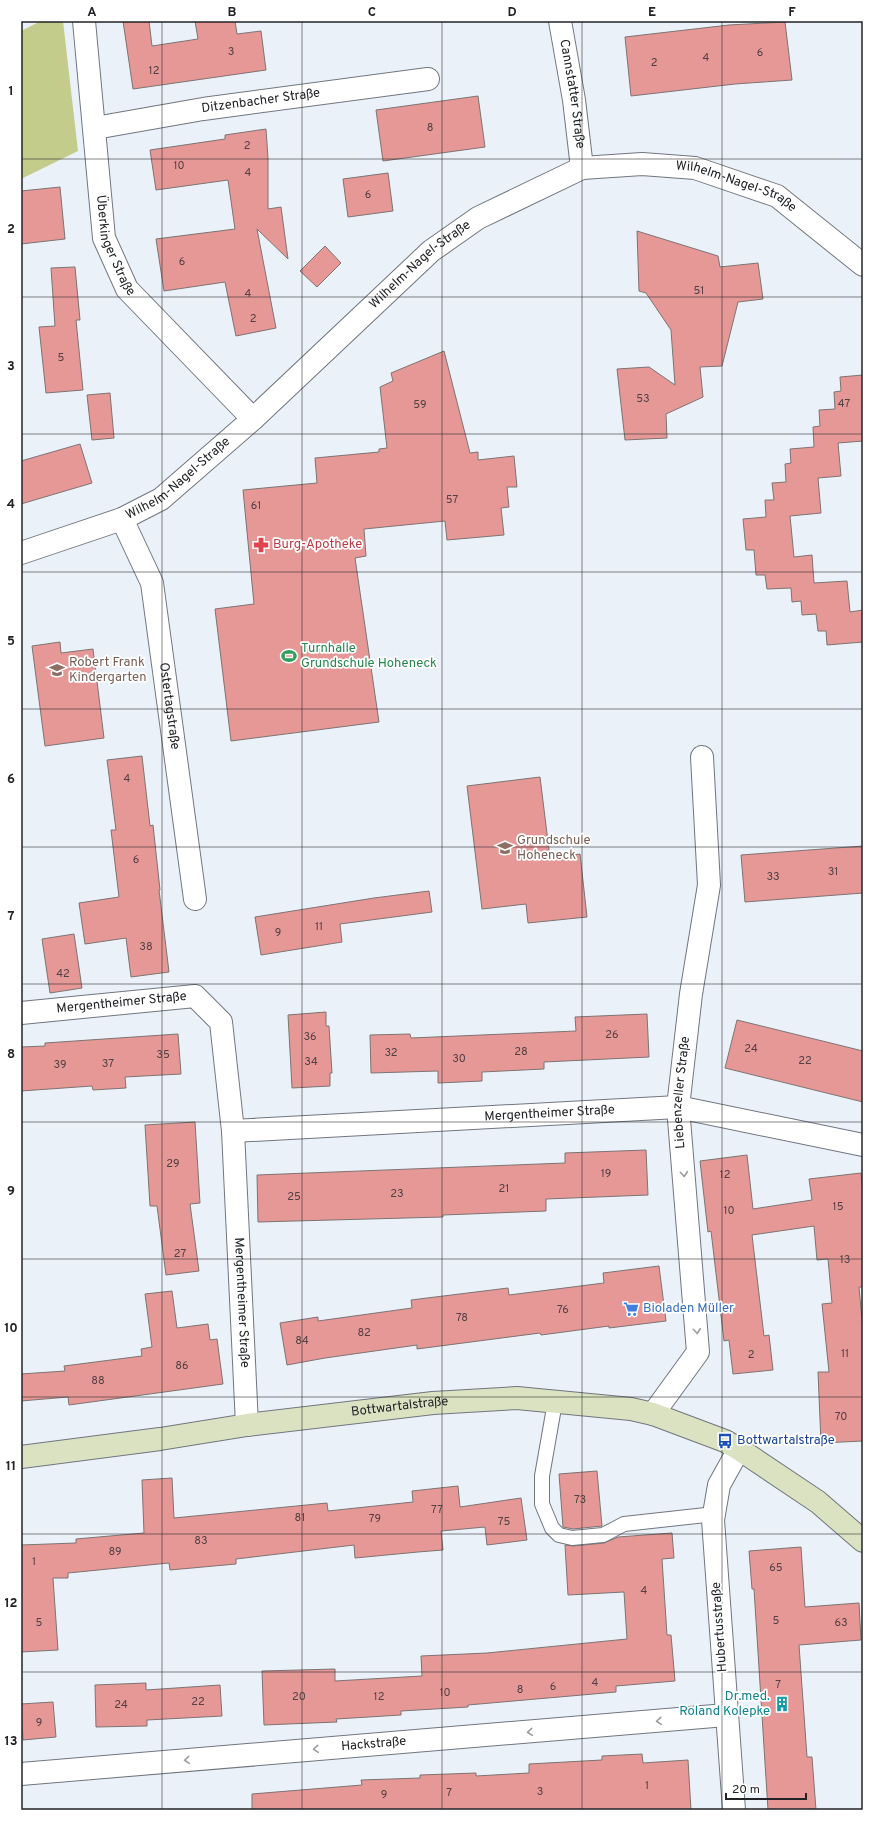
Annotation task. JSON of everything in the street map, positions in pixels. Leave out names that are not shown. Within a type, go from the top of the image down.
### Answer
[{"type":"main road","name":"Bottwartalstraße","points":[[21,1457],[160,1439],[247,1425],[432,1403],[517,1398],[632,1409],[653,1414],[725,1441],[818,1502],[863,1541]]},
{"type":"street","name":"Überkinger Straße","points":[[84,21],[104,238],[127,289],[253,419]]},
{"type":"street","name":"Cannstatter Straße","points":[[560,21],[574,100],[582,168]]},
{"type":"street","name":"Ditzenbacher Straße","points":[[95,128],[203,109],[428,79]]},
{"type":"street","name":"Wilhelm-Nagel-Straße","points":[[21,553],[122,519],[161,499],[253,419],[431,251],[478,218],[582,168],[642,164],[695,168],[777,196],[863,265]]},
{"type":"street","name":"Ostertagstraße","points":[[122,519],[152,583],[195,899]]},
{"type":"street","name":"Liebenzeller Straße","points":[[653,1414],[698,1352],[678,1107],[691,994],[709,885],[702,757]]},
{"type":"street","name":"Mergentheimer Straße","points":[[21,1013],[195,996],[220,1022],[233,1131],[247,1425]]},
{"type":"street","name":"Mergentheimer Straße","points":[[233,1131],[678,1107],[863,1145]]},
{"type":"street","name":"Hubertusstraße","points":[[734,1810],[726,1715],[714,1514],[719,1485],[739,1449]]},
{"type":"street","name":"Hackstraße","points":[[21,1774],[726,1715]]},
{"type":"lane","points":[[555,1402],[542,1476],[542,1504],[552,1528],[559,1535],[572,1538],[603,1535],[624,1524],[714,1514]]},
{"type":"green space","points":[[41,21],[63,21],[78,151],[21,179],[21,31]]},
{"type":"building","points":[[123,21],[149,21],[152,46],[198,39],[195,21],[235,21],[237,34],[261,31],[266,70],[133,89]]},
{"type":"building","points":[[785,22],[792,80],[735,84],[631,96],[625,37],[729,25]]},
{"type":"building","points":[[478,96],[485,147],[383,161],[376,110]]},
{"type":"building","points":[[266,129],[268,158],[268,209],[281,207],[288,259],[257,229],[276,328],[236,336],[225,282],[164,291],[156,239],[235,229],[228,180],[156,190],[150,150],[225,139],[225,135]]},
{"type":"building","points":[[388,173],[393,211],[348,217],[343,179]]},
{"type":"building","points":[[60,187],[65,239],[21,244],[21,191]]},
{"type":"building","points":[[637,231],[718,256],[720,267],[758,263],[763,299],[738,302],[722,366],[700,367],[703,397],[666,414],[667,438],[625,440],[617,369],[649,367],[675,385],[671,330],[646,293],[639,291]]},
{"type":"building","points":[[325,246],[341,263],[317,287],[300,271]]},
{"type":"building","points":[[75,267],[80,320],[76,320],[83,390],[46,393],[39,327],[55,326],[51,268]]},
{"type":"building","points":[[444,351],[470,453],[478,452],[478,460],[514,456],[517,487],[507,487],[509,507],[501,508],[504,535],[447,540],[445,521],[364,529],[366,556],[355,558],[379,722],[231,741],[215,609],[254,604],[243,490],[317,483],[315,458],[379,452],[379,449],[387,448],[380,387],[393,381],[391,373]]},
{"type":"building","points":[[863,375],[863,441],[838,443],[841,476],[818,478],[821,513],[790,516],[794,557],[812,555],[814,583],[847,581],[850,612],[863,610],[863,642],[827,645],[826,631],[818,631],[816,614],[802,615],[801,601],[792,602],[791,588],[767,589],[765,575],[756,575],[754,550],[746,550],[743,519],[766,517],[765,500],[774,500],[772,483],[786,482],[785,464],[791,463],[790,449],[814,447],[813,427],[820,426],[819,410],[835,409],[834,392],[841,391],[840,377]]},
{"type":"building","points":[[110,393],[114,438],[92,440],[87,395]]},
{"type":"building","points":[[80,444],[92,483],[21,504],[21,461]]},
{"type":"building","points":[[60,642],[61,653],[93,649],[104,738],[45,746],[32,646]]},
{"type":"building","points":[[142,756],[150,826],[153,825],[169,972],[131,977],[126,938],[85,944],[79,903],[119,897],[111,830],[116,830],[107,760]]},
{"type":"building","points":[[540,777],[550,858],[580,854],[587,917],[528,923],[526,904],[482,909],[467,786]]},
{"type":"building","points":[[863,846],[863,893],[745,902],[741,855]]},
{"type":"building","points":[[429,891],[432,912],[340,924],[342,942],[261,955],[255,917],[374,898]]},
{"type":"building","points":[[74,934],[82,988],[50,993],[42,939]]},
{"type":"building","points":[[326,1012],[326,1026],[329,1026],[332,1073],[330,1073],[330,1086],[292,1088],[288,1015]]},
{"type":"building","points":[[647,1014],[649,1057],[544,1062],[544,1069],[482,1072],[482,1081],[438,1083],[438,1071],[371,1073],[370,1035],[410,1034],[411,1038],[576,1031],[575,1017]]},
{"type":"building","points":[[737,1020],[863,1051],[863,1102],[725,1068]]},
{"type":"building","points":[[178,1034],[181,1074],[125,1077],[126,1088],[93,1090],[92,1086],[21,1091],[21,1047],[45,1046],[45,1043]]},
{"type":"building","points":[[195,1122],[200,1203],[190,1204],[199,1271],[166,1275],[157,1206],[150,1206],[145,1125]]},
{"type":"building","points":[[646,1150],[648,1195],[546,1199],[546,1211],[443,1215],[443,1217],[258,1222],[257,1175],[565,1163],[565,1153]]},
{"type":"building","points":[[747,1155],[753,1209],[812,1200],[809,1179],[861,1173],[863,1197],[863,1287],[859,1287],[863,1331],[863,1441],[821,1443],[818,1372],[829,1372],[822,1304],[832,1303],[828,1259],[817,1260],[814,1226],[752,1235],[764,1336],[769,1335],[773,1370],[733,1374],[729,1340],[724,1341],[711,1231],[708,1232],[700,1161]]},
{"type":"building","points":[[659,1266],[666,1321],[609,1328],[609,1326],[541,1335],[540,1333],[417,1349],[417,1345],[287,1365],[280,1323],[318,1317],[318,1321],[412,1308],[411,1300],[508,1288],[509,1295],[604,1283],[603,1273]]},
{"type":"building","points":[[172,1291],[177,1328],[208,1324],[210,1340],[217,1339],[223,1384],[69,1405],[68,1397],[21,1401],[21,1374],[65,1371],[64,1366],[142,1356],[141,1349],[152,1347],[145,1294]]},
{"type":"building","points":[[597,1471],[602,1526],[573,1529],[563,1527],[559,1474]]},
{"type":"building","points":[[172,1478],[174,1518],[327,1503],[328,1511],[413,1502],[412,1491],[458,1486],[460,1507],[521,1498],[527,1540],[487,1545],[485,1527],[441,1531],[443,1550],[355,1558],[354,1545],[236,1559],[236,1564],[170,1570],[169,1563],[68,1573],[68,1578],[53,1578],[58,1650],[21,1652],[21,1545],[76,1543],[76,1539],[144,1533],[142,1480]]},
{"type":"building","points":[[672,1533],[674,1558],[662,1559],[667,1635],[671,1635],[675,1681],[616,1686],[616,1692],[468,1705],[468,1707],[401,1711],[401,1715],[336,1719],[337,1722],[264,1725],[262,1671],[335,1669],[335,1681],[422,1676],[421,1656],[487,1653],[627,1639],[624,1592],[568,1595],[565,1545],[573,1546],[604,1543],[618,1537]]},
{"type":"building","points":[[801,1547],[805,1607],[859,1603],[861,1640],[799,1645],[807,1757],[812,1757],[816,1810],[768,1810],[754,1589],[752,1589],[749,1551]]},
{"type":"building","points":[[146,1683],[146,1690],[220,1685],[222,1716],[147,1720],[147,1726],[96,1727],[95,1685]]},
{"type":"building","points":[[53,1702],[56,1737],[23,1740],[21,1704]]},
{"type":"building","points":[[642,1754],[643,1763],[688,1760],[691,1810],[252,1810],[252,1794],[362,1785],[361,1780],[420,1778],[420,1775],[476,1773],[476,1776],[529,1773],[529,1764],[602,1760],[602,1756]]},
{"type":"place","name":"Burg-Apotheke","points":[[261,545]]},
{"type":"place","name":"Turnhalle Grundschule Hoheneck","points":[[289,656]]},
{"type":"place","name":"Robert Frank Kindergarten","points":[[57,670]]},
{"type":"place","name":"Grundschule Hoheneck","points":[[505,848]]},
{"type":"place","name":"Bioladen Müller","points":[[631,1309]]},
{"type":"place","name":"Bottwartalstraße","points":[[725,1441]]},
{"type":"place","name":"Dr.med. Roland Kolepke","points":[[782,1704]]}]
